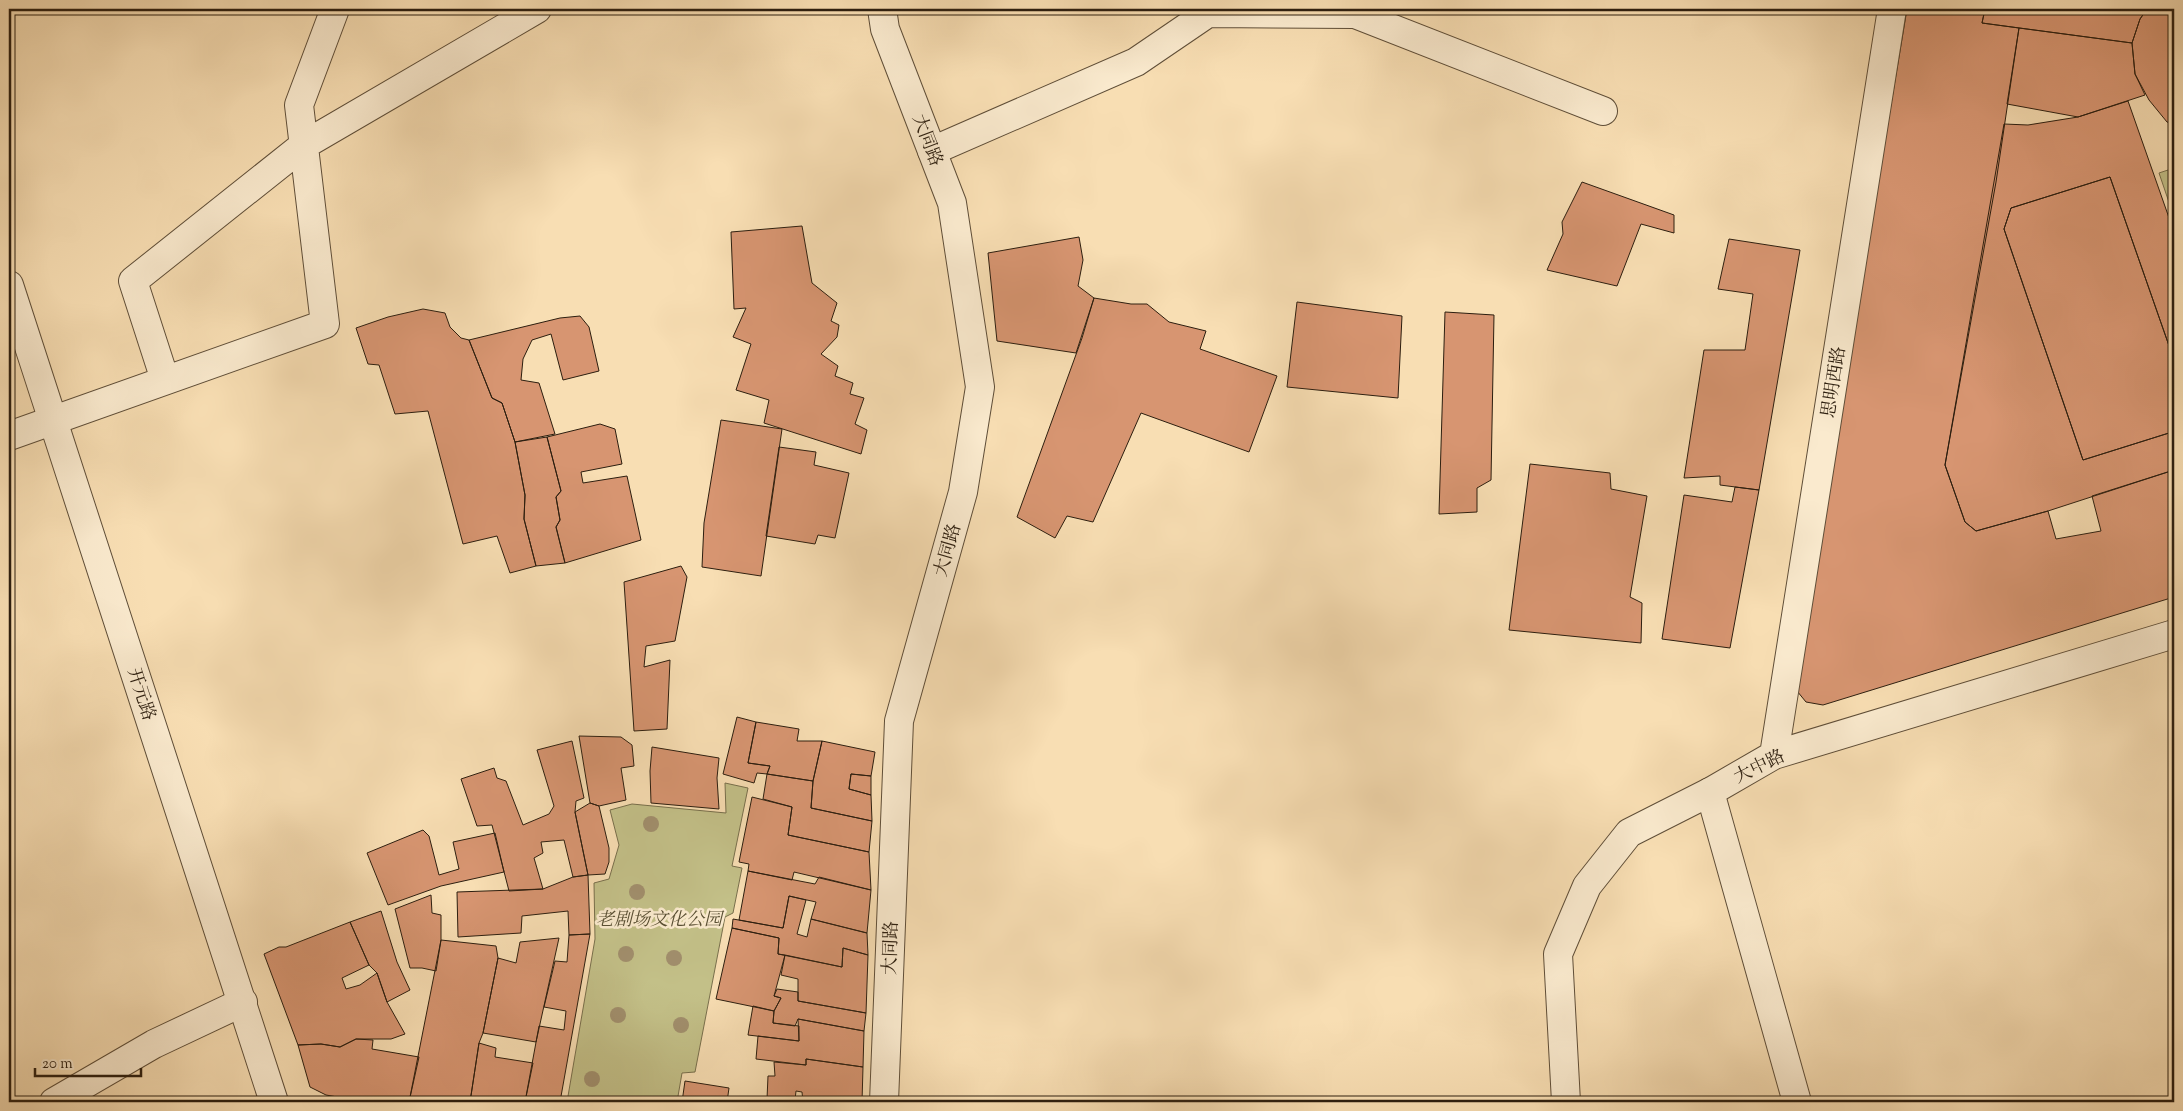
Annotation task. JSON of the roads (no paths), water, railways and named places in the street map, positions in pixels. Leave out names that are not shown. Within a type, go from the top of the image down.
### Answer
[{"type":"street","points":[[9,436],[325,324],[299,105],[335,9]]},
{"type":"street","points":[[165,380],[133,280],[304,146],[537,9]]},
{"type":"street","name":"大同路","points":[[882,9],[885,29],[952,203],[980,387],[963,492],[899,720],[884,1102]]},
{"type":"street","name":"思明西路","points":[[1774,755],[1892,9]]},
{"type":"street","points":[[932,151],[1136,62],[1207,11],[1356,11],[1603,111]]},
{"type":"street","name":"开元路","points":[[9,285],[274,1102]]},
{"type":"street","name":"大中路","points":[[1566,1102],[1558,954],[1587,886],[1629,833],[1710,792],[1774,755],[2174,634]]},
{"type":"street","points":[[1710,792],[1797,1102]]},
{"type":"street","points":[[54,1102],[154,1044],[243,1002]]},
{"type":"park label","name":"老剧场文化公园","points":[[659,919]]}]
